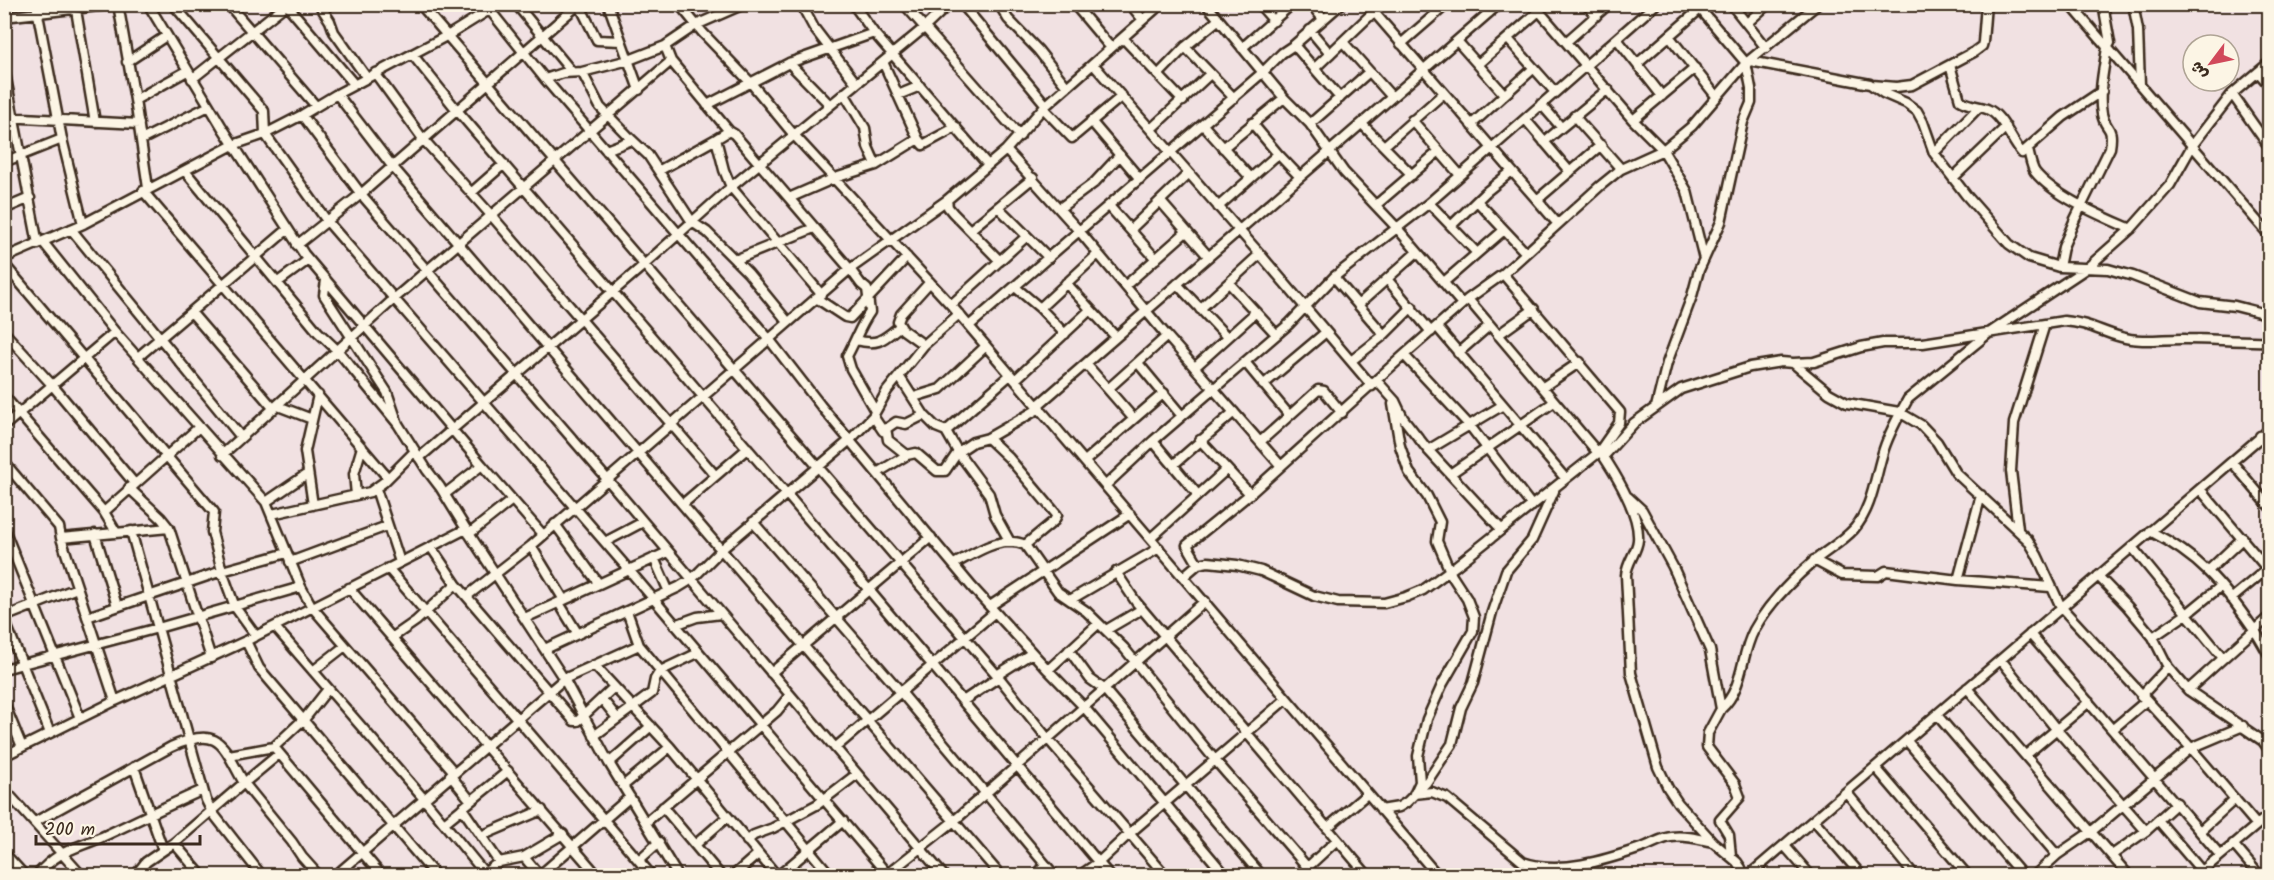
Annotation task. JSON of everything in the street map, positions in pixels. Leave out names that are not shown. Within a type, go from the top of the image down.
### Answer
[{"type":"street","points":[[4,17],[37,9],[117,4],[139,124],[146,190],[388,478]]},
{"type":"street","points":[[148,4],[189,75],[308,260],[543,535]]},
{"type":"street","points":[[173,4],[264,111],[265,134],[327,221],[654,598],[887,875],[986,794],[1204,601]]},
{"type":"street","points":[[228,4],[316,106]]},
{"type":"street","points":[[319,4],[334,32],[423,139],[715,475]]},
{"type":"street","points":[[420,4],[965,637],[1048,740],[1166,876]]},
{"type":"street","points":[[516,4],[572,72]]},
{"type":"street","points":[[297,244],[361,194],[524,52],[572,7],[579,4],[597,40],[621,41]]},
{"type":"street","points":[[608,4],[639,90]]},
{"type":"street","points":[[679,4],[751,83],[794,135],[959,314],[1438,876]]},
{"type":"street","points":[[544,79],[629,60],[666,46],[696,25],[744,4]]},
{"type":"street","points":[[801,4],[829,49],[856,83]]},
{"type":"street","points":[[853,4],[874,33],[988,165]]},
{"type":"street","points":[[904,4],[1020,136]]},
{"type":"street","points":[[272,514],[376,489],[417,454],[484,403],[731,187],[924,28],[949,4]]},
{"type":"street","points":[[962,4],[1072,138],[1122,96]]},
{"type":"street","points":[[999,4],[1008,19],[1038,50],[1067,87]]},
{"type":"street","points":[[1074,4],[1111,48]]},
{"type":"street","points":[[1130,4],[1143,20]]},
{"type":"street","points":[[467,597],[531,546],[850,269],[947,200],[1006,150],[1044,106],[1161,4]]},
{"type":"street","points":[[1206,4],[1262,73],[1310,124],[1344,172],[1444,282],[1490,325],[1601,454],[1628,497],[1642,510],[1673,567],[1701,627],[1710,650],[1721,709]]},
{"type":"street","points":[[1259,4],[1274,21]]},
{"type":"street","points":[[1242,48],[1292,4]]},
{"type":"street","points":[[1311,4],[1323,19]]},
{"type":"street","points":[[969,326],[1341,4]]},
{"type":"street","points":[[1367,4],[1557,223]]},
{"type":"street","points":[[1315,68],[1375,14],[1382,4]]},
{"type":"street","points":[[1428,4],[1436,14]]},
{"type":"street","points":[[1401,44],[1447,4]]},
{"type":"street","points":[[1480,4],[1489,13]]},
{"type":"street","points":[[878,473],[907,455],[917,453],[937,471],[942,472],[958,452],[973,442],[988,438],[1039,407],[1208,256],[1499,4]]},
{"type":"street","points":[[1586,4],[1596,16]]},
{"type":"street","points":[[1566,42],[1609,4]]},
{"type":"street","points":[[1106,485],[1305,308],[1334,277],[1429,203],[1617,39],[1645,8],[1656,4]]},
{"type":"street","points":[[1731,4],[1766,48]]},
{"type":"street","points":[[1747,23],[1768,4]]},
{"type":"street","points":[[1198,564],[1188,545],[1250,494],[1404,355],[1465,302],[1503,273],[1557,223],[1621,169],[1663,150],[1692,126],[1748,62],[1818,4]]},
{"type":"street","points":[[1748,62],[1870,84],[1896,87],[1912,85],[1982,46],[1986,4]]},
{"type":"street","points":[[2070,4],[2270,236]]},
{"type":"street","points":[[2059,267],[2063,247],[2110,148],[2111,131],[2102,117],[2102,91],[2107,48],[2110,43],[2103,4]]},
{"type":"street","points":[[2133,4],[2138,30],[2139,85]]},
{"type":"street","points":[[135,100],[189,75],[218,58],[286,5],[354,84]]},
{"type":"street","points":[[75,7],[95,122]]},
{"type":"street","points":[[4,246],[7,257],[40,243],[83,224],[233,145],[265,134],[447,35],[487,7],[544,79],[769,339],[850,440],[992,609],[1084,707],[1226,876]]},
{"type":"street","points":[[1637,64],[1698,7],[1748,62],[1751,88],[1750,104],[1743,122],[1721,222],[1704,260],[1667,363],[1656,407]]},
{"type":"street","points":[[1478,64],[1508,39],[1536,8],[1663,150],[1687,191],[1704,260]]},
{"type":"street","points":[[37,9],[62,140],[83,224]]},
{"type":"street","points":[[1158,75],[1185,47],[1218,20]]},
{"type":"street","points":[[1310,30],[1330,54]]},
{"type":"street","points":[[707,105],[789,63],[874,33]]},
{"type":"street","points":[[127,62],[166,36]]},
{"type":"street","points":[[1669,36],[1716,96]]},
{"type":"street","points":[[1123,38],[1183,101]]},
{"type":"street","points":[[1508,39],[1555,92]]},
{"type":"street","points":[[1617,39],[1662,96]]},
{"type":"street","points":[[1457,41],[1504,94]]},
{"type":"street","points":[[1342,42],[1392,97]]},
{"type":"street","points":[[1294,45],[1340,98]]},
{"type":"street","points":[[666,46],[671,61],[690,81],[707,105],[760,163],[867,289],[870,297],[870,312],[860,326],[847,358],[883,431],[896,422],[906,424],[924,415]]},
{"type":"street","points":[[1185,47],[1234,98]]},
{"type":"street","points":[[412,54],[456,109],[869,590],[1110,876]]},
{"type":"street","points":[[222,455],[395,298],[671,61]]},
{"type":"street","points":[[883,62],[918,139],[925,145],[956,127]]},
{"type":"street","points":[[1731,856],[1729,835],[1720,820],[1740,798],[1735,784],[1713,757],[1706,740],[1721,709],[1734,692],[1753,631],[1774,601],[1814,560],[1854,529],[1863,515],[1871,497],[1884,449],[1899,412],[1914,394],[1989,333],[2087,268],[2131,229],[2170,185],[2192,146],[2232,94],[2270,62]]},
{"type":"street","points":[[789,63],[830,105]]},
{"type":"street","points":[[1093,64],[1351,361],[1395,401],[1403,418],[1428,450],[1501,529]]},
{"type":"street","points":[[1950,65],[1960,100],[1978,108],[1988,109],[2006,127],[2022,153],[2063,117],[2102,91]]},
{"type":"street","points":[[4,68],[9,117],[40,243],[198,428],[266,502],[301,587],[312,607],[452,774],[471,801]]},
{"type":"street","points":[[1471,125],[1534,68]]},
{"type":"street","points":[[1634,120],[1695,68]]},
{"type":"street","points":[[582,72],[600,107],[648,155],[692,222],[707,231],[735,260],[788,322]]},
{"type":"street","points":[[1310,124],[1370,72]]},
{"type":"street","points":[[2258,72],[2270,86]]},
{"type":"street","points":[[1151,129],[1210,74]]},
{"type":"street","points":[[1870,84],[1917,111],[1934,153],[1953,178],[2009,244],[2030,258],[2059,267],[2108,269],[2133,276],[2200,302],[2235,306],[2270,315]]},
{"type":"street","points":[[898,95],[920,86]]},
{"type":"street","points":[[1544,142],[1608,89]]},
{"type":"street","points":[[844,93],[865,128],[868,147],[876,165]]},
{"type":"street","points":[[1384,146],[1444,93]]},
{"type":"street","points":[[337,94],[392,166],[1001,876]]},
{"type":"street","points":[[2232,94],[2270,148]]},
{"type":"street","points":[[1223,148],[1284,98]]},
{"type":"street","points":[[1541,104],[1561,127]]},
{"type":"street","points":[[141,140],[209,106]]},
{"type":"street","points":[[1934,153],[1978,108]]},
{"type":"street","points":[[302,115],[361,194],[607,479],[944,876]]},
{"type":"street","points":[[1574,116],[1621,169]]},
{"type":"street","points":[[9,117],[139,124]]},
{"type":"street","points":[[1525,119],[1570,172]]},
{"type":"street","points":[[1412,120],[1460,175]]},
{"type":"street","points":[[1091,121],[1140,179]]},
{"type":"street","points":[[1252,123],[1300,177]]},
{"type":"street","points":[[1362,124],[1412,175]]},
{"type":"street","points":[[1203,125],[1250,177]]},
{"type":"street","points":[[1953,178],[2006,127]]},
{"type":"street","points":[[660,170],[729,131]]},
{"type":"street","points":[[716,139],[731,187],[818,296],[848,318],[853,316],[907,257]]},
{"type":"street","points":[[789,198],[835,178],[876,165],[918,139]]},
{"type":"street","points":[[4,162],[62,140]]},
{"type":"street","points":[[606,150],[632,140]]},
{"type":"street","points":[[1537,200],[1601,145]]},
{"type":"street","points":[[1006,150],[1060,208],[1167,336],[1281,466]]},
{"type":"street","points":[[2028,150],[2032,166],[2037,174],[2063,197],[2131,229]]},
{"type":"street","points":[[1376,206],[1438,152]]},
{"type":"street","points":[[1218,207],[1278,154]]},
{"type":"street","points":[[1060,208],[1094,183],[1120,155]]},
{"type":"street","points":[[471,193],[504,164]]},
{"type":"street","points":[[184,171],[398,424],[564,679],[609,763],[678,875]]},
{"type":"street","points":[[1450,226],[1512,171]]},
{"type":"street","points":[[1131,229],[1188,174]]},
{"type":"street","points":[[970,230],[1033,178]]},
{"type":"street","points":[[4,209],[30,198]]},
{"type":"street","points":[[947,200],[948,207],[1000,261]]},
{"type":"street","points":[[1477,201],[1526,253]]},
{"type":"street","points":[[1161,202],[1208,256]]},
{"type":"street","points":[[1429,203],[1477,254]]},
{"type":"street","points":[[1109,206],[1156,259]]},
{"type":"street","points":[[999,208],[1049,258]]},
{"type":"street","points":[[735,260],[814,228]]},
{"type":"street","points":[[71,229],[241,437]]},
{"type":"street","points":[[138,357],[287,230]]},
{"type":"street","points":[[1444,282],[1504,230]]},
{"type":"street","points":[[1125,286],[1186,232]]},
{"type":"street","points":[[951,305],[1027,236]]},
{"type":"street","points":[[1358,305],[1417,252]]},
{"type":"street","points":[[1041,308],[1098,254]]},
{"type":"street","points":[[1200,309],[1260,254]]},
{"type":"street","points":[[278,282],[308,260]]},
{"type":"street","points":[[4,264],[214,512],[212,532],[222,571],[235,607],[256,636]]},
{"type":"street","points":[[1503,273],[1620,412],[1619,423],[1601,454]]},
{"type":"street","points":[[1334,277],[1384,335]]},
{"type":"street","points":[[1387,279],[1458,352],[1566,478]]},
{"type":"street","points":[[326,280],[324,295],[387,392],[398,424]]},
{"type":"street","points":[[924,345],[898,322],[901,314],[930,282]]},
{"type":"street","points":[[1229,282],[1276,334]]},
{"type":"street","points":[[1066,284],[1116,337]]},
{"type":"street","points":[[1177,284],[1227,337]]},
{"type":"street","points":[[1016,287],[1041,308],[1065,334]]},
{"type":"street","points":[[1351,361],[1384,335],[1412,307]]},
{"type":"street","points":[[1498,335],[1534,309]]},
{"type":"street","points":[[946,431],[1065,334],[1090,310]]},
{"type":"street","points":[[191,312],[276,408],[312,420]]},
{"type":"street","points":[[1195,367],[1256,312]]},
{"type":"street","points":[[545,650],[692,579],[722,549],[850,440],[874,414],[887,391],[924,345],[959,314]]},
{"type":"street","points":[[1184,576],[1198,564],[1208,562],[1237,565],[1261,571],[1314,596],[1338,603],[1384,603],[1406,597],[1423,590],[1450,570],[1566,478],[1601,454],[1634,423],[1681,389],[1750,366],[1781,362],[1814,362],[1861,347],[1883,343],[1923,343],[2064,321],[2084,323],[2122,337],[2141,339],[2239,342],[2270,340]]},
{"type":"street","points":[[2018,529],[2011,471],[2014,423],[2045,324]]},
{"type":"street","points":[[1458,352],[1490,325]]},
{"type":"street","points":[[856,340],[866,343],[879,341],[900,326]]},
{"type":"street","points":[[4,332],[53,386],[131,486],[169,528],[211,658]]},
{"type":"street","points":[[4,426],[115,332]]},
{"type":"street","points":[[1263,385],[1326,332]]},
{"type":"street","points":[[1108,389],[1167,336]]},
{"type":"street","points":[[914,397],[940,389],[986,346]]},
{"type":"street","points":[[1404,355],[1470,426],[1532,506]]},
{"type":"street","points":[[1245,362],[1289,415]]},
{"type":"street","points":[[1543,387],[1580,362]]},
{"type":"street","points":[[1138,363],[1182,416]]},
{"type":"street","points":[[1793,363],[1829,393],[1847,403],[1899,412],[1921,425],[1937,442],[1956,472],[2028,540],[2061,607],[2235,799],[2265,821],[2233,844],[2202,874],[2158,820]]},
{"type":"street","points":[[1086,364],[1133,418]]},
{"type":"street","points":[[899,376],[924,415],[936,427],[946,431],[958,452],[989,494],[995,515],[1010,542]]},
{"type":"street","points":[[1260,442],[1321,389],[1342,413]]},
{"type":"street","points":[[1085,461],[1164,393]]},
{"type":"street","points":[[313,505],[305,451],[318,394]]},
{"type":"street","points":[[4,396],[104,512],[116,532]]},
{"type":"street","points":[[1395,401],[1393,404],[1400,446],[1409,472],[1427,496],[1440,522],[1437,541],[1455,583],[1470,605],[1473,617],[1473,631],[1442,685],[1427,719],[1418,756],[1420,782],[1414,795]]},
{"type":"street","points":[[1450,474],[1554,402]]},
{"type":"street","points":[[1428,450],[1503,405]]},
{"type":"street","points":[[1173,465],[1234,412]]},
{"type":"street","points":[[104,512],[198,428]]},
{"type":"street","points":[[886,429],[888,440],[907,455]]},
{"type":"street","points":[[1752,874],[1784,844],[1847,793],[2270,429]]},
{"type":"street","points":[[2260,436],[2270,447]]},
{"type":"street","points":[[988,438],[1009,458],[1057,514],[1054,521],[1025,545]]},
{"type":"street","points":[[1200,440],[1250,494]]},
{"type":"street","points":[[1153,441],[1198,495]]},
{"type":"street","points":[[356,495],[354,474],[362,447]]},
{"type":"street","points":[[684,504],[747,448]]},
{"type":"street","points":[[4,462],[59,527],[95,645],[115,700]]},
{"type":"street","points":[[2232,462],[2270,507]]},
{"type":"street","points":[[445,494],[482,465]]},
{"type":"street","points":[[1151,538],[1227,469]]},
{"type":"street","points":[[266,502],[307,474]]},
{"type":"street","points":[[1381,810],[1399,807],[1414,795],[1426,783],[1452,744],[1461,708],[1473,683],[1492,612],[1506,572],[1532,540],[1557,486]]},
{"type":"street","points":[[376,489],[400,562]]},
{"type":"street","points":[[2200,489],[2243,538],[2268,571],[2231,599]]},
{"type":"street","points":[[1958,580],[1981,495]]},
{"type":"street","points":[[1628,497],[1638,540],[1626,575],[1631,673],[1658,767],[1668,788],[1690,818],[1713,842],[1731,856],[1741,868],[1742,876]]},
{"type":"street","points":[[4,756],[115,700],[275,627],[400,562],[467,531],[512,500]]},
{"type":"street","points":[[835,748],[965,637],[992,609],[1043,571],[1130,514]]},
{"type":"street","points":[[605,542],[643,522]]},
{"type":"street","points":[[753,522],[900,691],[1055,876]]},
{"type":"street","points":[[555,524],[599,584]]},
{"type":"street","points":[[87,618],[222,571],[289,557],[387,526]]},
{"type":"street","points":[[4,528],[80,718]]},
{"type":"street","points":[[61,538],[169,528]]},
{"type":"street","points":[[131,531],[203,790],[212,812],[262,876]]},
{"type":"street","points":[[2150,531],[2179,546],[2209,570],[2254,629],[2270,656]]},
{"type":"street","points":[[95,534],[117,606]]},
{"type":"street","points":[[771,674],[931,537]]},
{"type":"street","points":[[2209,570],[2243,538]]},
{"type":"street","points":[[954,564],[999,543],[1010,542],[1025,545],[1058,592],[1106,630],[1124,648],[1215,760],[1315,876]]},
{"type":"street","points":[[531,546],[578,634]]},
{"type":"street","points":[[431,547],[456,585],[574,721],[584,717],[614,687]]},
{"type":"street","points":[[2132,547],[2223,658]]},
{"type":"street","points":[[1070,600],[1159,548]]},
{"type":"street","points":[[525,618],[668,552]]},
{"type":"street","points":[[654,558],[669,592]]},
{"type":"street","points":[[1814,560],[1842,575],[1878,576],[1886,572],[2050,587]]},
{"type":"street","points":[[388,568],[652,876]]},
{"type":"street","points":[[1116,572],[1142,609],[1368,876]]},
{"type":"street","points":[[2098,576],[2153,637],[2168,667],[2188,690],[2243,726],[2263,741],[2270,751]]},
{"type":"street","points":[[393,638],[426,613],[456,585]]},
{"type":"street","points":[[2153,637],[2221,586]]},
{"type":"street","points":[[4,669],[301,587]]},
{"type":"street","points":[[50,733],[4,618],[77,588]]},
{"type":"street","points":[[350,588],[598,876]]},
{"type":"street","points":[[1106,630],[1142,609]]},
{"type":"street","points":[[627,611],[639,645],[831,876]]},
{"type":"street","points":[[675,625],[697,617],[721,614]]},
{"type":"street","points":[[2188,690],[2270,616]]},
{"type":"street","points":[[1048,670],[1098,624]]},
{"type":"street","points":[[275,627],[486,874],[500,862],[524,857],[563,834]]},
{"type":"street","points":[[2030,634],[2220,855]]},
{"type":"street","points":[[246,641],[259,668],[436,876]]},
{"type":"street","points":[[335,876],[564,679],[639,645]]},
{"type":"street","points":[[313,672],[345,646]]},
{"type":"street","points":[[1069,650],[1090,679],[1104,689],[1262,876]]},
{"type":"street","points":[[594,736],[652,693],[655,679],[660,671],[698,653]]},
{"type":"street","points":[[963,701],[1032,653]]},
{"type":"street","points":[[2001,660],[2057,730],[2146,831]]},
{"type":"street","points":[[594,665],[670,747],[777,876],[843,821]]},
{"type":"street","points":[[2112,729],[2144,698],[2168,667]]},
{"type":"street","points":[[1968,688],[2129,876]]},
{"type":"street","points":[[140,873],[163,850],[212,812],[244,783],[304,720],[328,689]]},
{"type":"street","points":[[646,822],[777,711],[790,695]]},
{"type":"street","points":[[602,699],[617,718]]},
{"type":"street","points":[[1079,876],[1099,862],[1286,699]]},
{"type":"street","points":[[2026,755],[2089,702]]},
{"type":"street","points":[[4,703],[22,747]]},
{"type":"street","points":[[1937,715],[2057,855]]},
{"type":"street","points":[[609,763],[651,726]]},
{"type":"street","points":[[2034,876],[2191,748],[2243,726]]},
{"type":"street","points":[[35,822],[171,747],[190,739],[212,737],[229,756],[244,783],[319,876]]},
{"type":"street","points":[[1907,741],[2023,876]]},
{"type":"street","points":[[623,786],[670,747]]},
{"type":"street","points":[[229,756],[277,750]]},
{"type":"street","points":[[277,750],[382,876]]},
{"type":"street","points":[[134,767],[163,850]]},
{"type":"street","points":[[1876,768],[1968,876]]},
{"type":"street","points":[[444,823],[508,771]]},
{"type":"street","points":[[747,840],[825,800],[857,774]]},
{"type":"street","points":[[4,789],[82,876]]},
{"type":"street","points":[[36,876],[45,864],[62,852],[102,837],[203,790]]},
{"type":"street","points":[[1414,795],[1432,792],[1447,798],[1523,862],[1536,867],[1576,865],[1640,848],[1668,837],[1689,837],[1713,842]]},
{"type":"street","points":[[1847,793],[1915,876]]},
{"type":"street","points":[[1327,828],[1367,794]]},
{"type":"street","points":[[524,857],[539,875],[630,797]]},
{"type":"street","points":[[2200,831],[2235,799]]},
{"type":"street","points":[[2112,855],[2146,831],[2177,803]]},
{"type":"street","points":[[663,807],[721,876]]},
{"type":"street","points":[[462,808],[500,862]]},
{"type":"street","points":[[481,836],[542,810]]},
{"type":"street","points":[[695,845],[727,817]]},
{"type":"street","points":[[1814,820],[1862,876]]},
{"type":"street","points":[[1298,876],[1337,840]]},
{"type":"street","points":[[639,860],[659,842]]},
{"type":"street","points":[[174,843],[202,876]]},
{"type":"street","points":[[1784,844],[1811,876]]},
{"type":"street","points":[[2233,844],[2260,876]]},
{"type":"street","points":[[4,853],[25,876]]},
{"type":"street","points":[[733,876],[758,854]]},
{"type":"street","points":[[1035,876],[1046,865]]}]
